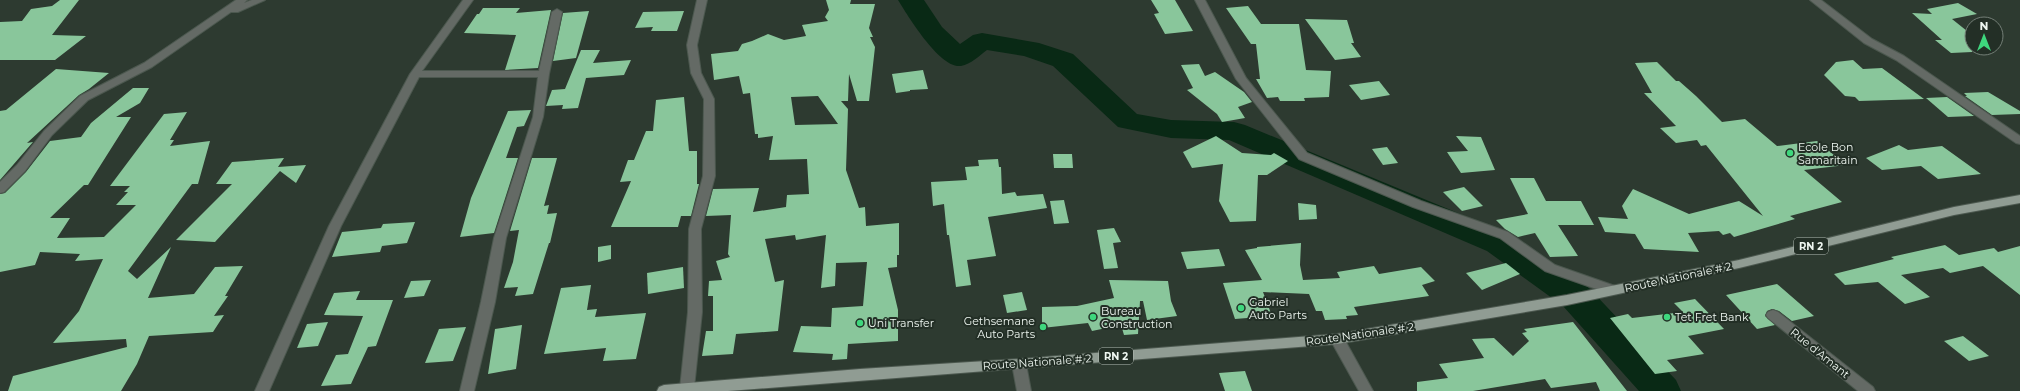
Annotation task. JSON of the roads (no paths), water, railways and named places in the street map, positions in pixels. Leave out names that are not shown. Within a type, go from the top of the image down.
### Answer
[{"type":"main road","name":"Route Nationale # 2","points":[[664,391],[860,374],[1019,364],[1337,339],[1607,292],[1739,264],[1954,211],[2020,199]]},
{"type":"street","points":[[0,189],[21,168],[48,133],[84,98],[148,65],[242,0]]},
{"type":"street","points":[[219,16],[260,0]]},
{"type":"street","points":[[262,391],[335,226],[415,74],[468,0]]},
{"type":"street","points":[[687,388],[695,312],[695,229],[709,176],[709,99],[696,73],[692,45],[702,0]]},
{"type":"street","points":[[1200,0],[1241,79],[1303,156],[1417,204],[1504,235],[1550,268],[1607,292]]},
{"type":"street","points":[[1815,0],[1868,41],[1900,58],[2020,142]]},
{"type":"street","points":[[466,391],[488,302],[500,238],[538,117],[544,74],[558,12]]},
{"type":"street","points":[[415,74],[544,74]]},
{"type":"street","name":"Rue d'Amant","points":[[1773,315],[1868,391]]},
{"type":"street","points":[[1337,339],[1366,391]]},
{"type":"street","points":[[1019,364],[1024,391]]},
{"type":"waterway","points":[[911,0],[932,32],[959,58],[982,41],[1029,49],[1063,60],[1128,121],[1171,129],[1234,131],[1499,243],[1576,297],[1662,391]]},
{"type":"place","name":"Ecole Bon Samaritain","points":[[1790,153]]},
{"type":"place","name":"Gabriel Auto Parts","points":[[1241,308]]},
{"type":"place","name":"Bureau Construction","points":[[1093,317]]},
{"type":"place","name":"Tet Fret Bank","points":[[1667,317]]},
{"type":"place","name":"Uni Transfer","points":[[860,323]]},
{"type":"place","name":"Gethsemane Auto Parts","points":[[1043,327]]}]
